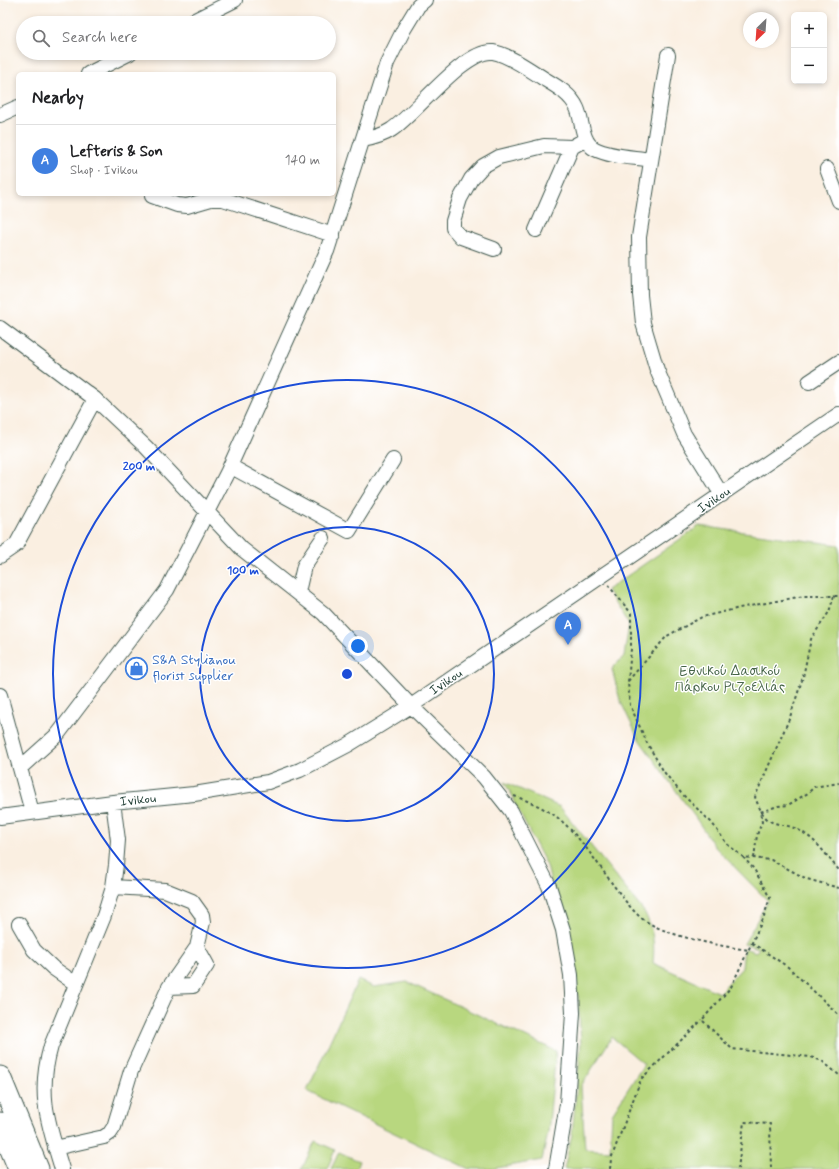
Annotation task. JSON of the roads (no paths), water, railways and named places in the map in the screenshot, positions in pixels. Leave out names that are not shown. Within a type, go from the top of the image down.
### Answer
[{"type":"highway","points":[[0,1077],[38,1169]]},
{"type":"highway","points":[[0,1123],[19,1169]]},
{"type":"street","points":[[203,16],[235,0]]},
{"type":"street","points":[[20,768],[58,734],[167,590],[230,466],[333,235],[387,63],[404,29],[418,6],[425,0]]},
{"type":"street","points":[[363,140],[375,138],[392,130],[458,68],[479,53],[487,52],[502,55],[541,76],[568,95],[577,107],[586,139],[594,149],[606,153],[651,160]]},
{"type":"street","points":[[668,55],[639,237],[640,295],[644,323],[657,370],[684,434],[722,495]]},
{"type":"street","points":[[92,72],[116,60]]},
{"type":"street","points":[[0,115],[16,108]]},
{"type":"street","points":[[494,249],[461,237],[453,228],[453,221],[460,199],[471,179],[483,166],[499,157],[544,146],[572,147],[586,139]]},
{"type":"street","points":[[536,230],[572,147]]},
{"type":"street","points":[[827,169],[839,201]]},
{"type":"street","points":[[152,196],[177,205],[187,206],[211,198],[223,199],[333,235]]},
{"type":"street","points":[[0,328],[95,400],[146,447],[242,549],[323,613],[411,706],[484,777],[511,811],[548,886],[563,930],[571,975],[573,1014],[567,1104],[556,1169]]},
{"type":"street","points":[[809,382],[839,362]]},
{"type":"street","points":[[0,556],[16,546],[95,400]]},
{"type":"street","name":"Ivikou","points":[[0,817],[113,802],[194,794],[268,782],[300,770],[348,745],[411,706],[839,414]]},
{"type":"street","points":[[230,466],[349,532],[393,460]]},
{"type":"street","points":[[298,592],[304,566],[323,538]]},
{"type":"street","points":[[0,695],[32,812]]},
{"type":"street","points":[[62,1169],[55,1148],[44,1096],[45,1066],[51,1046],[104,916],[112,887],[118,840],[113,802]]},
{"type":"street","points":[[55,1148],[104,1137],[110,1133],[114,1127],[131,1071],[169,987],[197,947],[203,922],[202,915],[192,901],[165,890],[112,887]]},
{"type":"street","points":[[19,924],[34,950],[53,968],[76,984]]},
{"type":"street","points":[[169,987],[193,986],[207,966],[197,947]]},
{"type":"place","name":"Lefteris & Son","points":[[568,645]]},
{"type":"place","name":"S&A Stylianou florist supplier","points":[[136,668]]},
{"type":"park label","name":"Εθνικού Δασικού Πάρκου Ριζοελιάς","points":[[730,680]]}]
